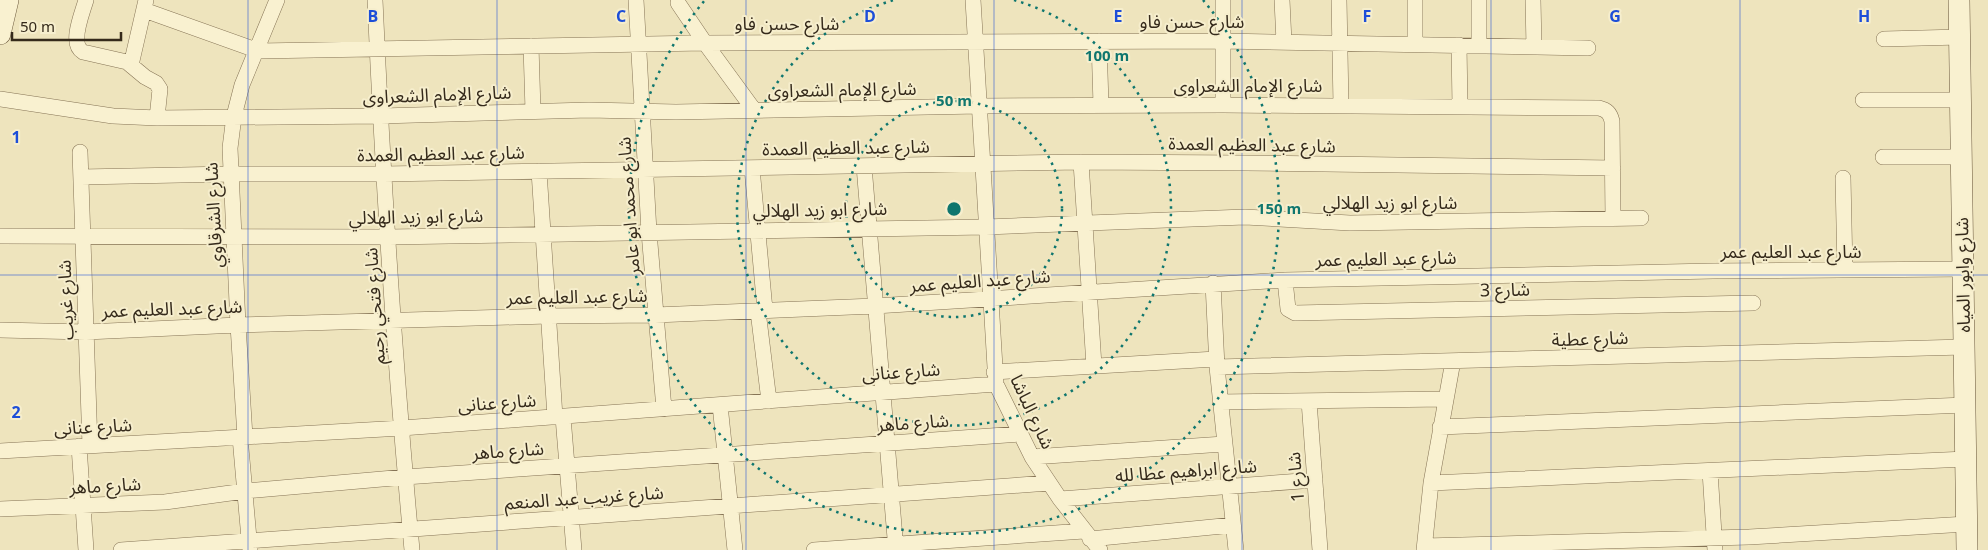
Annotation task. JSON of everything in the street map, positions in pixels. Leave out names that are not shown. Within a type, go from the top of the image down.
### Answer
[{"type":"main road","points":[[0,34],[8,0]]},
{"type":"main road","name":"شارع وابور المياه","points":[[1959,0],[1967,550]]},
{"type":"street","points":[[86,0],[76,41],[79,50],[122,60],[131,64],[145,77],[159,86],[157,118]]},
{"type":"street","name":"شارع الشرقاوي","points":[[250,545],[245,491],[230,148],[234,116],[242,85],[277,0]]},
{"type":"street","name":"شارع فتحي رحيم","points":[[375,0],[384,174],[405,477],[412,550]]},
{"type":"street","name":"شارع محمد ابو عامر","points":[[636,0],[649,232],[664,409]]},
{"type":"street","name":"شارع الباشا","points":[[973,0],[995,378],[1032,457],[1049,484],[1091,540]]},
{"type":"street","points":[[1223,104],[1224,0]]},
{"type":"street","points":[[1282,0],[1284,42]]},
{"type":"street","points":[[1339,0],[1341,105]]},
{"type":"street","points":[[1415,0],[1415,45]]},
{"type":"street","points":[[1479,0],[1479,46]]},
{"type":"street","points":[[1533,0],[1534,47]]},
{"type":"street","points":[[678,3],[754,110]]},
{"type":"street","points":[[131,64],[145,5]]},
{"type":"street","name":"شارع حسن فاو","points":[[145,5],[255,50],[377,50],[638,44],[976,41],[1223,41],[1588,48]]},
{"type":"street","points":[[1884,39],[1960,37]]},
{"type":"street","points":[[1099,41],[1101,105]]},
{"type":"street","points":[[531,46],[533,111]]},
{"type":"street","points":[[1459,46],[1460,106]]},
{"type":"street","name":"شارع الإمام الشعراوى","points":[[0,99],[113,116],[157,118],[382,116],[533,111],[1223,104],[1599,108],[1610,114],[1612,121],[1614,218]]},
{"type":"street","points":[[1863,100],[1961,100]]},
{"type":"street","name":"شارع غريب","points":[[80,152],[86,332],[83,507],[86,550]]},
{"type":"street","points":[[1883,157],[1962,157]]},
{"type":"street","points":[[1081,162],[1094,366]]},
{"type":"street","name":"شارع عبد العظيم العمدة","points":[[81,176],[384,174],[1081,162],[1613,168]]},
{"type":"street","points":[[864,166],[896,547]]},
{"type":"street","points":[[752,168],[769,401]]},
{"type":"street","points":[[539,171],[548,316],[559,417],[567,465],[574,550]]},
{"type":"street","points":[[1843,178],[1845,270]]},
{"type":"street","name":"شارع ابو زيد الهلالي","points":[[0,236],[389,237],[986,227],[1245,217],[1350,223],[1641,218]]},
{"type":"street","name":"شارع عبد العليم عمر","points":[[0,330],[86,332],[394,320],[655,315],[876,306],[1213,283],[1286,280],[1963,269]]},
{"type":"street","name":"شارع 3","points":[[1286,280],[1288,309],[1296,313],[1753,303]]},
{"type":"street","points":[[1213,283],[1220,402],[1236,550]]},
{"type":"street","name":"شارع عطية","points":[[1217,363],[1453,361],[1964,347]]},
{"type":"street","points":[[1453,361],[1431,483],[1425,548],[1714,544],[1968,524]]},
{"type":"street","name":"شارع عنانى","points":[[0,451],[559,417],[883,392],[1094,366],[1217,363]]},
{"type":"street","points":[[1220,402],[1446,399]]},
{"type":"street","name":"شارع 1","points":[[1308,400],[1320,550]]},
{"type":"street","points":[[720,405],[735,550]]},
{"type":"street","points":[[1440,427],[1965,405]]},
{"type":"street","name":"شارع ماهر","points":[[0,509],[83,507],[164,502],[245,491],[405,477],[1020,434]]},
{"type":"street","points":[[1032,457],[1224,444]]},
{"type":"street","points":[[1431,483],[1966,460]]},
{"type":"street","points":[[1710,471],[1714,544]]},
{"type":"street","name":"شارع ابراهيم عطا لله","points":[[1060,499],[1315,480]]},
{"type":"street","name":"شارع غريب عبد المنعم","points":[[121,550],[250,545],[410,529],[1049,484]]},
{"type":"street","points":[[814,550],[1091,540],[1233,525]]}]
